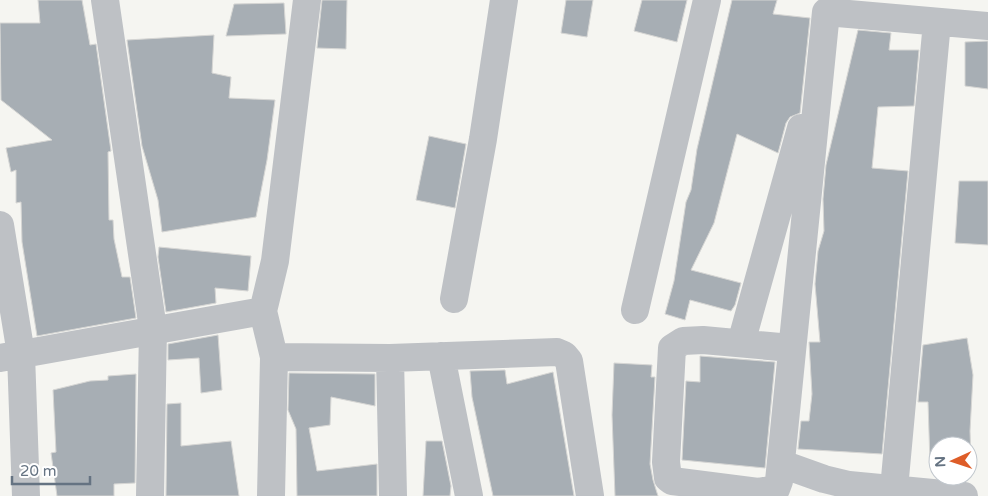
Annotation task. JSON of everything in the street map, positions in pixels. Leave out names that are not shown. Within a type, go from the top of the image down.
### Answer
[{"type":"street","points":[[105,0],[153,329],[150,496]]},
{"type":"street","points":[[271,496],[274,357],[264,312],[275,261],[307,0]]},
{"type":"street","points":[[454,299],[483,139],[504,0]]},
{"type":"street","points":[[635,310],[707,0]]},
{"type":"street","points":[[791,348],[741,343],[683,341],[672,348],[666,462],[668,478],[672,482],[764,492],[776,489],[780,481],[791,348],[826,12],[988,26]]},
{"type":"street","points":[[894,489],[937,22]]},
{"type":"street","points":[[741,343],[820,62]]},
{"type":"street","points":[[0,225],[10,356],[26,496]]},
{"type":"street","points":[[10,356],[153,329],[264,312]]},
{"type":"street","points":[[274,357],[390,358],[557,352],[564,355],[569,360],[590,496]]},
{"type":"street","points":[[441,356],[469,496]]},
{"type":"street","points":[[390,358],[392,496]]},
{"type":"street","points":[[782,464],[824,480],[849,485],[964,496]]},
{"type":"building","points":[[38,0],[82,0],[90,45],[96,44],[111,151],[108,152],[109,220],[113,220],[114,239],[122,277],[130,277],[136,318],[37,336],[22,242],[21,202],[16,203],[16,170],[11,172],[6,148],[52,140],[1,100],[0,23],[40,23]]},
{"type":"building","points":[[322,0],[347,0],[346,49],[317,48]]},
{"type":"building","points":[[566,0],[593,0],[587,37],[561,33]]},
{"type":"building","points":[[642,0],[687,0],[677,42],[634,31]]},
{"type":"building","points":[[732,0],[777,0],[773,14],[810,18],[800,113],[790,117],[786,123],[778,153],[737,134],[714,223],[691,270],[741,283],[735,305],[731,311],[690,300],[685,320],[665,314],[674,281],[686,202],[691,190],[697,149]]},
{"type":"building","points":[[284,3],[286,34],[226,36],[234,4]]},
{"type":"building","points":[[858,30],[891,33],[889,50],[919,50],[914,106],[878,107],[872,168],[908,171],[882,454],[798,449],[801,421],[809,421],[812,394],[809,342],[820,342],[815,284],[818,251],[824,231],[823,199],[826,165]]},
{"type":"building","points":[[214,35],[212,73],[231,77],[229,98],[275,100],[267,160],[256,217],[162,232],[158,200],[142,146],[127,40]]},
{"type":"building","points":[[988,41],[988,89],[965,86],[965,42]]},
{"type":"building","points":[[429,136],[466,144],[455,208],[416,200]]},
{"type":"building","points":[[959,181],[988,181],[988,245],[955,243]]},
{"type":"building","points":[[159,247],[251,256],[248,291],[215,288],[216,303],[166,312],[158,257]]},
{"type":"building","points":[[218,335],[222,390],[201,393],[199,358],[168,360],[168,344]]},
{"type":"building","points":[[967,338],[973,375],[970,436],[929,436],[928,402],[918,402],[923,345]]},
{"type":"building","points":[[700,356],[775,362],[765,468],[682,460],[686,381],[700,382]]},
{"type":"building","points":[[614,363],[652,365],[651,377],[655,377],[650,464],[658,496],[615,496],[612,415]]},
{"type":"building","points":[[505,370],[507,384],[553,372],[574,496],[493,496],[472,397],[470,371]]},
{"type":"building","points":[[289,373],[375,374],[375,406],[331,397],[330,425],[309,428],[317,471],[377,464],[377,496],[297,496],[296,429],[288,410]]},
{"type":"building","points":[[136,374],[135,483],[114,484],[114,496],[57,496],[51,453],[56,452],[53,390],[90,381],[108,380],[108,376]]},
{"type":"building","points":[[181,403],[181,446],[231,441],[239,496],[166,496],[167,404]]},
{"type":"building","points":[[426,441],[442,441],[451,486],[450,496],[423,496]]}]
